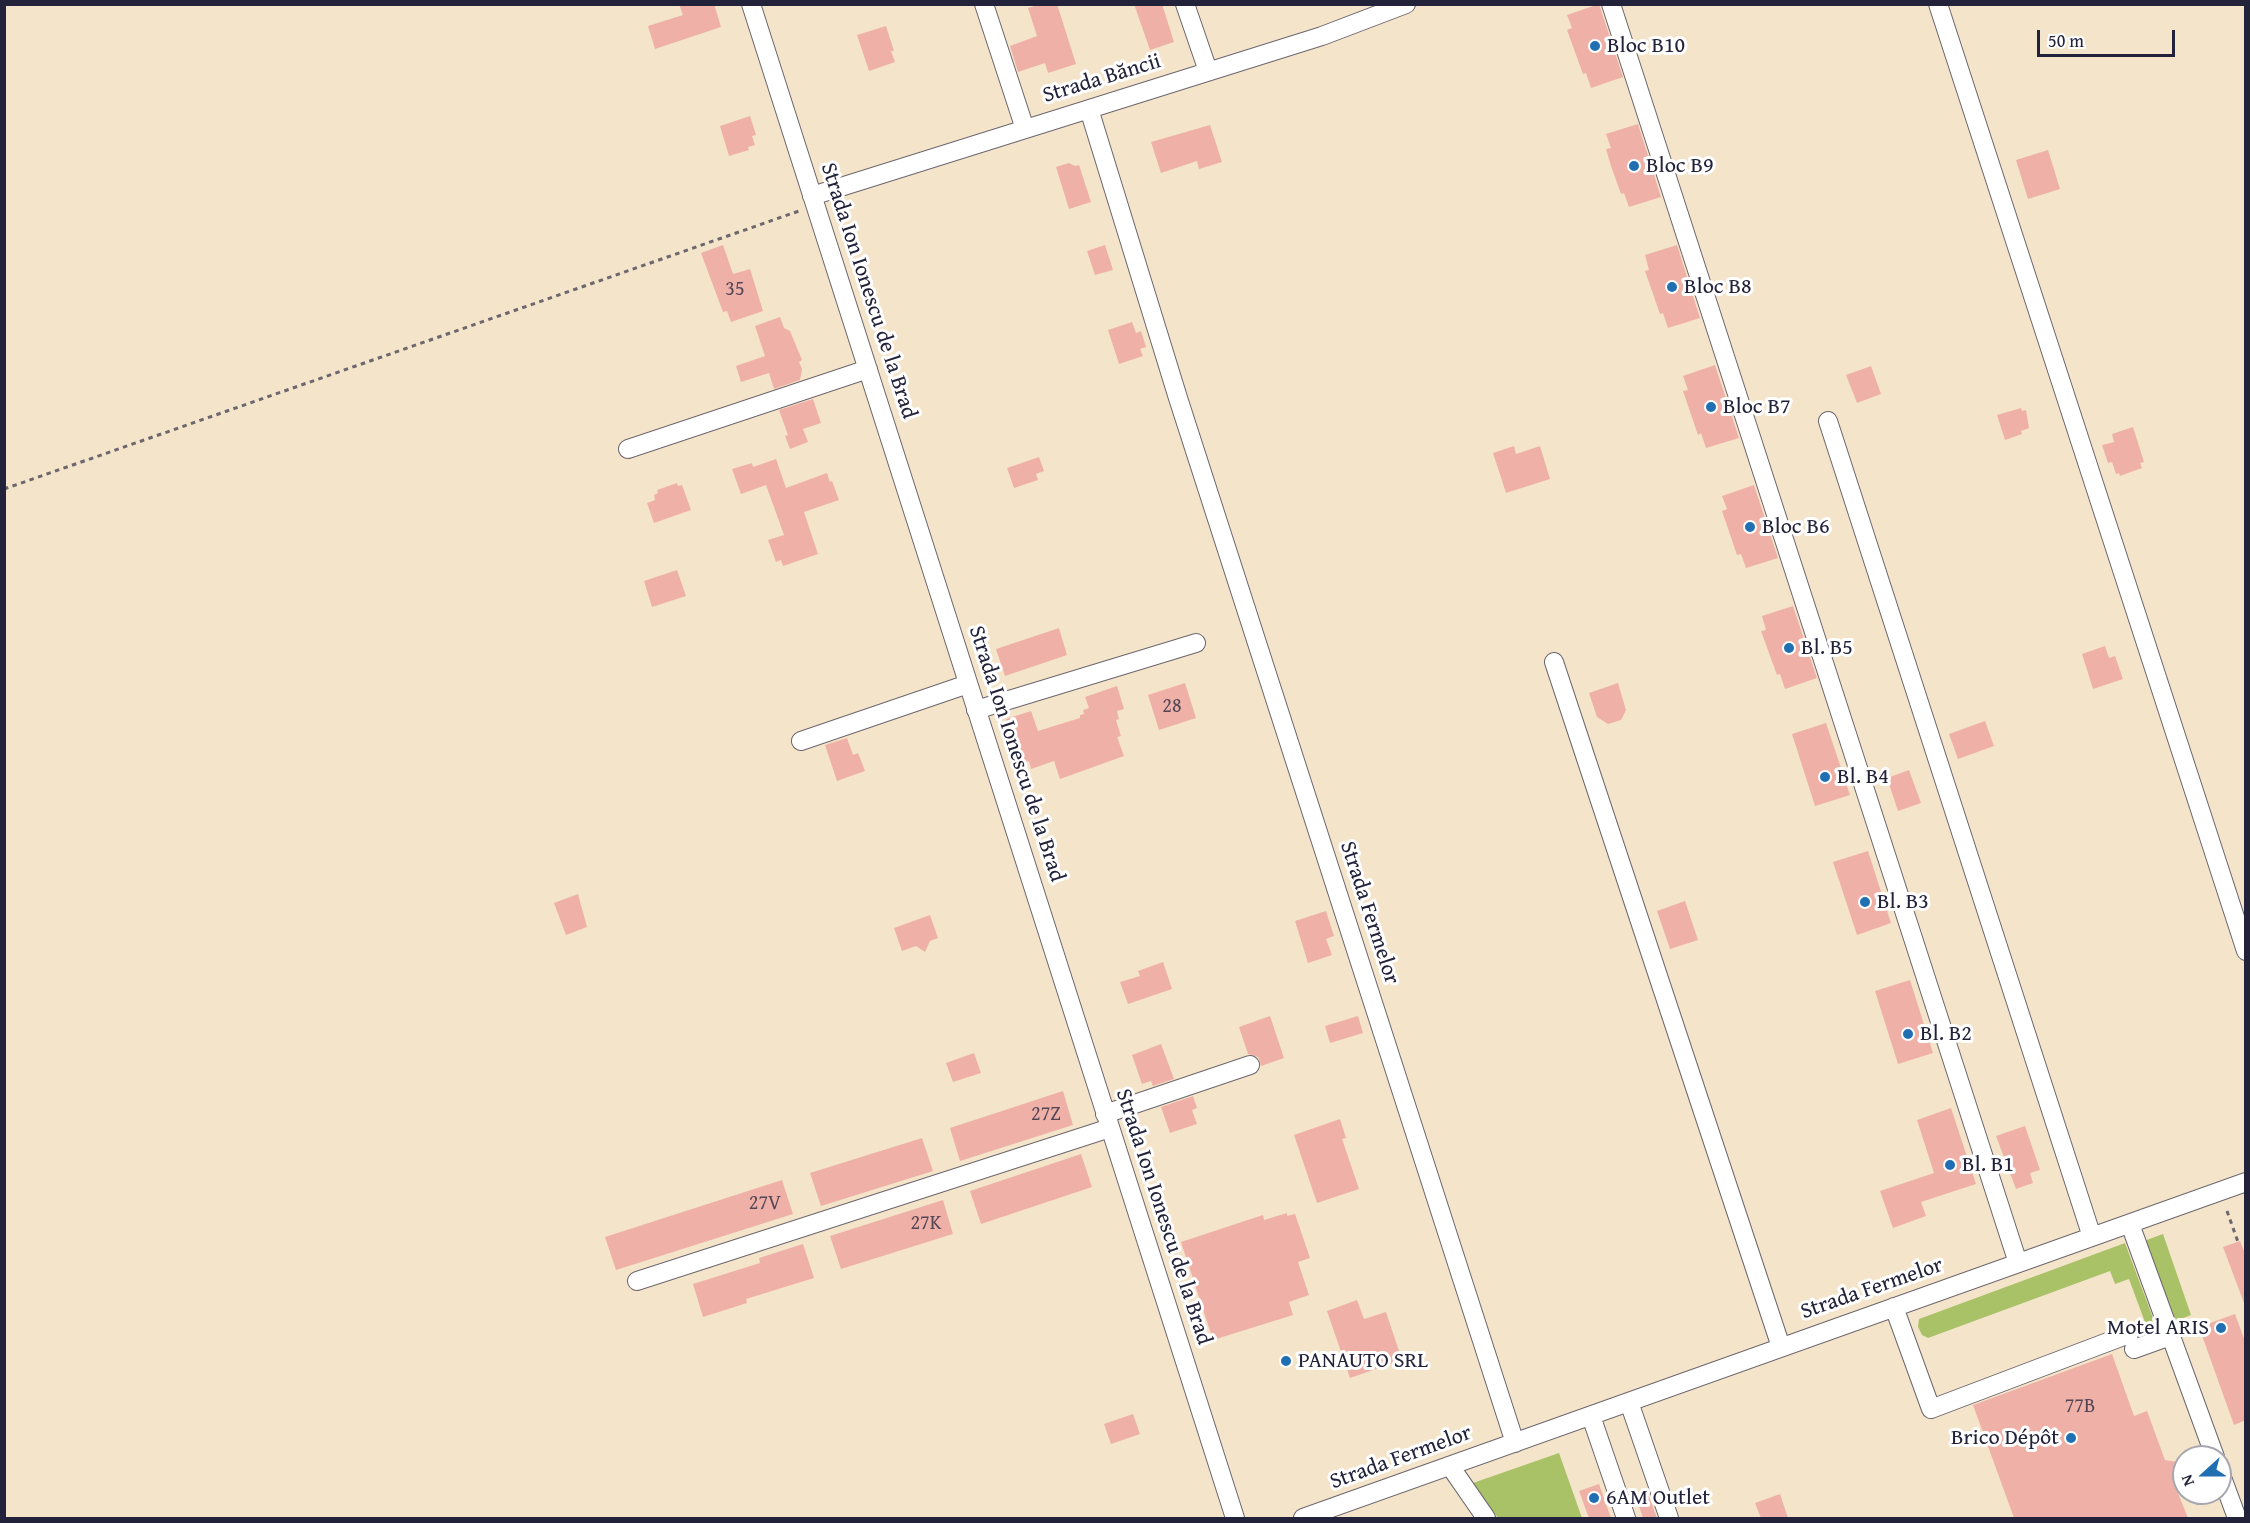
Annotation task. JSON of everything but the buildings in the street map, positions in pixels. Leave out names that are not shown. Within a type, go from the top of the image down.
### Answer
[{"type":"street","name":"Strada Ion Ionescu de la Brad","points":[[751,4],[1235,1518]]},
{"type":"street","points":[[984,4],[1025,129]]},
{"type":"street","points":[[1185,4],[1208,71]]},
{"type":"street","points":[[1611,4],[2018,1263]]},
{"type":"street","points":[[1938,4],[2246,951]]},
{"type":"street","name":"Strada Băncii","points":[[813,201],[1025,129],[1331,32],[1403,5]]},
{"type":"street","name":"Strada Fermelor","points":[[1089,109],[1178,398],[1515,1443]]},
{"type":"street","points":[[628,449],[868,369]]},
{"type":"street","points":[[1828,421],[2092,1237]]},
{"type":"street","points":[[976,710],[1196,643]]},
{"type":"street","points":[[1554,662],[1781,1347]]},
{"type":"street","points":[[801,741],[968,684]]},
{"type":"street","points":[[637,1281],[1107,1121],[1250,1065]]},
{"type":"street","name":"Strada Fermelor","points":[[1303,1518],[2246,1182]]},
{"type":"street","points":[[2130,1224],[2210,1445]]},
{"type":"street","points":[[1894,1307],[1931,1409],[2132,1341],[2170,1336]]},
{"type":"street","points":[[1629,1402],[1669,1518]]},
{"type":"street","points":[[1591,1416],[1626,1518]]},
{"type":"street","points":[[1450,1466],[1486,1518]]},
{"type":"path","points":[[4,489],[813,201]]},
{"type":"path","points":[[2227,1211],[2238,1242]]},
{"type":"green space","points":[[2163,1234],[2191,1315],[2176,1321],[2171,1317],[2144,1241]]},
{"type":"green space","points":[[2125,1243],[2156,1326],[2149,1333],[2129,1279],[2115,1284],[2110,1271],[1928,1338],[1922,1335],[1918,1327],[1919,1319]]},
{"type":"green space","points":[[1559,1453],[1582,1518],[1498,1518],[1473,1483]]},
{"type":"place","name":"Bloc B10","points":[[1595,46]]},
{"type":"place","name":"Bloc B9","points":[[1634,166]]},
{"type":"place","name":"Bloc B8","points":[[1672,287]]},
{"type":"place","name":"Bloc B7","points":[[1711,407]]},
{"type":"place","name":"Bloc B6","points":[[1750,527]]},
{"type":"place","name":"Bl. B5","points":[[1789,648]]},
{"type":"place","name":"Bl. B4","points":[[1825,777]]},
{"type":"place","name":"Bl. B3","points":[[1865,902]]},
{"type":"place","name":"Bl. B2","points":[[1908,1034]]},
{"type":"place","name":"Bl. B1","points":[[1950,1165]]},
{"type":"place","name":"Motel ARIS","points":[[2221,1328]]},
{"type":"place","name":"PANAUTO SRL","points":[[1286,1361]]},
{"type":"place","name":"Brico Dépôt","points":[[2071,1438]]},
{"type":"place","name":"6AM Outlet","points":[[1594,1498]]}]
